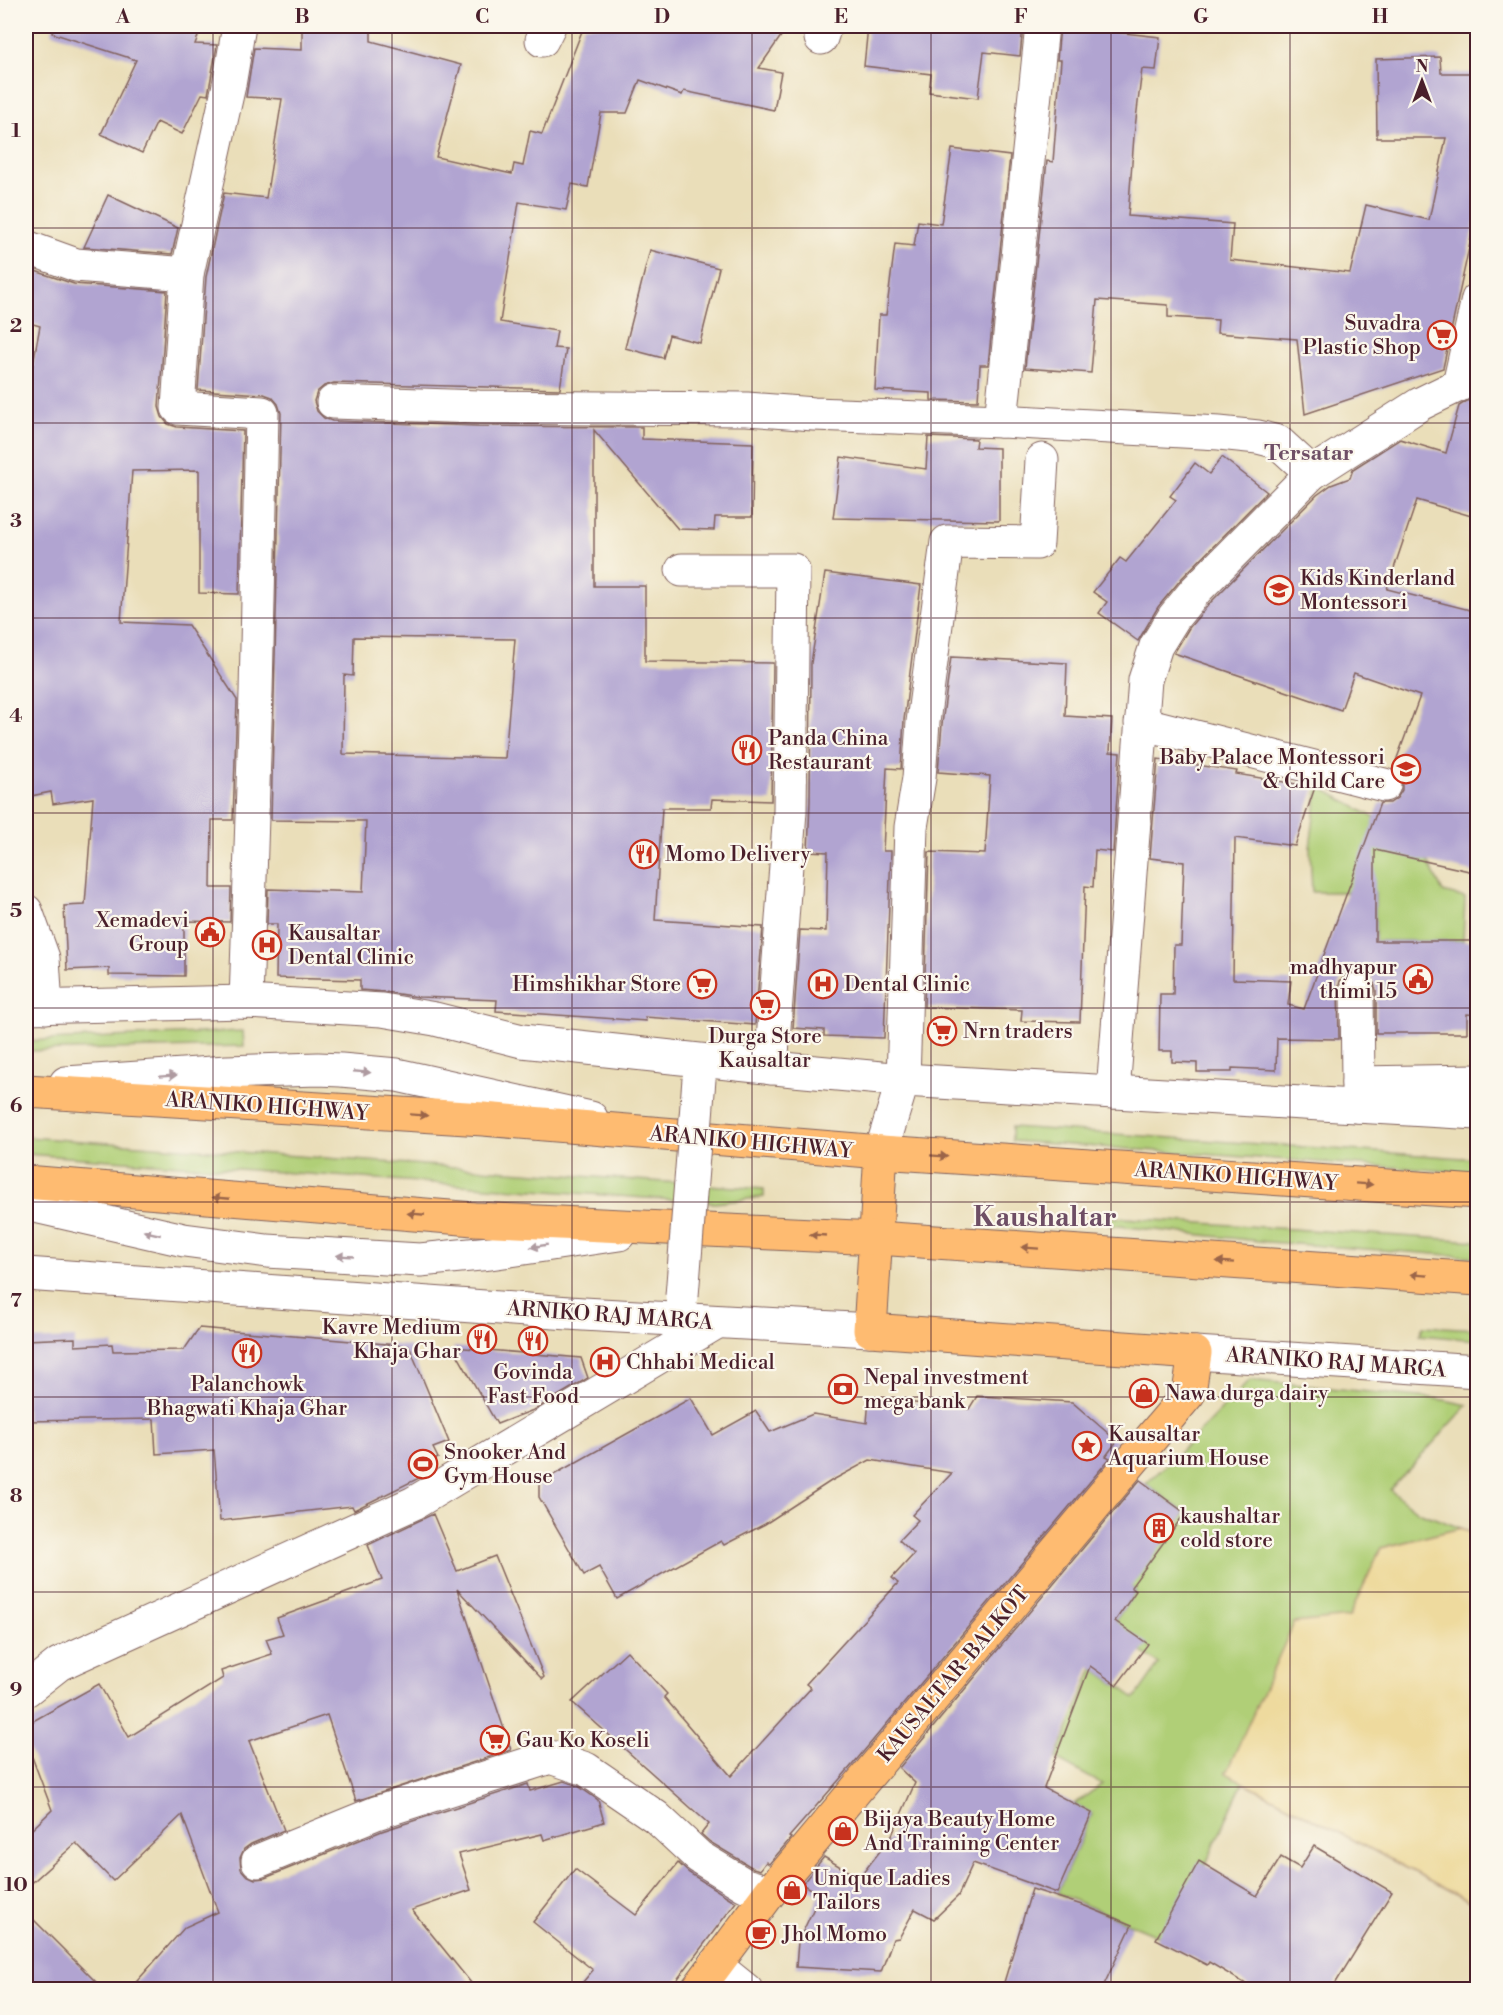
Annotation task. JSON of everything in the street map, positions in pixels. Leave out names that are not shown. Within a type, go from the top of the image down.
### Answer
[{"type":"main road","name":"ARANIKO HIGHWAY","points":[[26,1091],[483,1119],[881,1152],[1478,1192]]},
{"type":"main road","points":[[870,1330],[881,1152]]},
{"type":"main road","points":[[26,1182],[474,1219],[877,1238],[1478,1279]]},
{"type":"main road","name":"ARNIKO RAJ MARGA","points":[[870,1330],[1195,1353]]},
{"type":"main road","name":"KAUSALTAR-BALKOT","points":[[706,1977],[770,1892],[1189,1393],[1195,1353]]},
{"type":"street","points":[[238,26],[229,85],[187,274],[178,408],[262,413],[246,1002]]},
{"type":"street","points":[[1001,421],[1042,26]]},
{"type":"street","points":[[26,247],[76,265],[187,274]]},
{"type":"street","points":[[1113,1092],[1145,680],[1156,646],[1174,617],[1196,590],[1312,473],[1420,404],[1468,387],[1478,299]]},
{"type":"street","points":[[333,402],[479,407],[747,409],[1001,421],[1257,437],[1278,442],[1312,473]]},
{"type":"street","points":[[881,1152],[903,1080],[911,827],[947,542],[1037,543],[1042,460]]},
{"type":"street","points":[[682,570],[793,570],[790,810],[782,1069]]},
{"type":"street","points":[[1141,723],[1383,785]]},
{"type":"street","points":[[28,925],[43,958],[36,1007],[246,1002],[382,1010],[435,1019],[522,1041],[903,1080],[1113,1092],[1358,1095],[1478,1081]]},
{"type":"street","points":[[1357,990],[1358,1095]]},
{"type":"street","points":[[26,1086],[227,1072],[341,1070],[397,1075],[669,1135]]},
{"type":"street","points":[[682,1296],[699,1079]]},
{"type":"street","points":[[1358,1095],[1478,1113]]},
{"type":"street","points":[[26,1204],[184,1240],[267,1251],[420,1260],[490,1253],[659,1228]]},
{"type":"street","name":"ARNIKO RAJ MARGA","points":[[26,1274],[583,1314],[870,1330]]},
{"type":"street","points":[[26,1690],[59,1664],[414,1503],[717,1322]]},
{"type":"street","name":"ARANIKO RAJ MARGA","points":[[1195,1353],[1478,1371]]},
{"type":"street","points":[[258,1861],[376,1813],[550,1757],[586,1769],[656,1817],[699,1857],[745,1885],[770,1892]]},
{"type":"street","points":[[706,1977],[746,1989]]},
{"type":"green space","points":[[1318,786],[1375,818],[1428,862],[1443,892],[1465,898],[1463,941],[1375,941],[1375,892],[1312,892],[1310,848]]},
{"type":"green space","points":[[243,1031],[244,1046],[26,1051],[26,1041]]},
{"type":"green space","points":[[1012,1127],[1477,1159],[1477,1173],[1012,1141]]},
{"type":"green space","points":[[26,1137],[764,1189],[764,1197],[715,1203],[26,1154]]},
{"type":"green space","points":[[1109,1217],[1477,1241],[1477,1257],[1268,1242],[1109,1225]]},
{"type":"green space","points":[[1423,1326],[1477,1329],[1477,1340],[1420,1335]]},
{"type":"green space","points":[[1250,1380],[1439,1399],[1468,1405],[1390,1490],[1418,1512],[1461,1528],[1381,1548],[1349,1617],[1226,1772],[1243,1782],[1171,1941],[1057,1893],[1092,1814],[1075,1804],[1102,1784],[1056,1759],[1093,1668],[1135,1698],[1159,1664],[1142,1652],[1115,1621],[1136,1591],[1086,1557],[1163,1543],[1185,1513],[1146,1484]]},
{"type":"sand","points":[[1461,1528],[1478,1537],[1477,1905],[1226,1773],[1294,1623],[1349,1617],[1381,1548]]},
{"type":"building","points":[[53,26],[202,26],[195,44],[217,45],[208,95],[202,94],[182,134],[157,122],[142,153],[101,134],[136,60],[52,33]]},
{"type":"building","points":[[302,26],[371,26],[371,41],[461,65],[436,157],[512,174],[514,164],[523,166],[530,131],[542,134],[584,26],[788,26],[759,68],[781,72],[774,110],[684,91],[682,95],[640,80],[627,113],[601,113],[588,187],[572,184],[566,210],[519,202],[500,322],[557,331],[554,348],[566,349],[560,389],[334,383],[324,386],[317,392],[314,401],[317,411],[324,418],[332,421],[478,426],[642,427],[642,439],[753,443],[752,517],[715,517],[714,530],[678,529],[594,430],[594,586],[645,586],[645,661],[773,663],[771,801],[712,799],[711,808],[662,808],[655,920],[763,927],[755,1025],[645,1017],[646,1021],[496,1011],[497,1000],[419,997],[360,990],[360,980],[276,978],[277,924],[267,924],[268,889],[363,892],[366,821],[271,820],[281,413],[272,397],[264,394],[198,390],[206,277],[224,193],[266,198],[282,99],[246,97],[254,48],[302,50]],"holes":[[[354,637],[515,639],[505,758],[343,754],[344,675],[353,676]]]},
{"type":"building","points":[[868,26],[1023,26],[1020,56],[984,52],[978,98],[929,92],[931,74],[864,66]]},
{"type":"building","points":[[1060,26],[1160,37],[1156,70],[1142,69],[1128,216],[1233,224],[1230,260],[1350,273],[1366,205],[1429,220],[1446,138],[1377,138],[1376,59],[1440,57],[1441,73],[1474,73],[1478,136],[1478,206],[1443,368],[1305,414],[1297,339],[1217,333],[1218,320],[1168,317],[1168,305],[1097,300],[1091,373],[1025,368],[1047,161],[1053,162],[1061,60],[1057,60]]},
{"type":"building","points":[[952,149],[1010,156],[988,365],[980,365],[978,401],[931,400],[931,393],[875,390],[879,315],[886,315],[895,244],[914,246],[918,221],[941,224]]},
{"type":"building","points":[[108,195],[178,228],[172,254],[84,247]]},
{"type":"building","points":[[650,250],[719,268],[700,343],[669,335],[663,358],[625,348]]},
{"type":"building","points":[[26,268],[74,284],[167,291],[159,407],[162,417],[168,424],[177,427],[243,431],[239,594],[199,593],[199,470],[132,471],[121,622],[188,625],[237,700],[233,820],[212,820],[211,888],[231,888],[230,922],[184,921],[184,976],[109,975],[109,968],[67,970],[64,906],[85,905],[93,798],[53,804],[51,792],[26,797],[26,401],[40,326],[26,322]]},
{"type":"building","points":[[1478,388],[1478,518],[1417,500],[1387,589],[1478,612],[1478,873],[1375,850],[1375,941],[1478,941],[1478,1015],[1467,1014],[1467,1033],[1376,1033],[1376,990],[1373,981],[1366,973],[1356,971],[1347,974],[1340,981],[1338,990],[1339,1039],[1277,1038],[1276,1070],[1232,1068],[1232,1072],[1197,1072],[1197,1063],[1172,1062],[1172,1051],[1159,1051],[1160,994],[1173,994],[1174,945],[1181,945],[1184,862],[1150,858],[1158,759],[1237,771],[1236,774],[1315,787],[1295,846],[1235,838],[1233,979],[1291,981],[1288,1005],[1304,1009],[1380,803],[1390,803],[1402,790],[1402,779],[1393,769],[1420,696],[1354,673],[1341,710],[1174,653],[1189,628],[1210,603],[1317,495],[1331,485],[1350,478],[1353,469],[1400,439],[1446,453],[1459,406],[1472,398]]},
{"type":"building","points":[[928,437],[976,439],[975,447],[999,448],[999,521],[833,518],[841,457],[926,469]]},
{"type":"building","points":[[1222,457],[1267,492],[1182,578],[1158,607],[1138,641],[1099,613],[1107,602],[1093,592],[1120,558],[1126,562],[1176,500],[1170,496],[1195,463],[1209,474]]},
{"type":"building","points":[[825,573],[921,585],[904,720],[901,769],[887,768],[883,851],[891,851],[884,1038],[824,1036],[824,1030],[793,1028],[800,930],[826,931],[828,852],[808,851],[811,663]]},
{"type":"building","points":[[951,657],[1067,663],[1065,716],[1112,719],[1110,752],[1120,753],[1113,852],[1095,850],[1093,887],[1085,886],[1080,1022],[1021,1021],[1022,1010],[924,1007],[929,852],[985,854],[990,776],[938,772]]},
{"type":"building","points":[[199,1328],[409,1346],[449,1442],[433,1448],[438,1458],[414,1468],[419,1478],[354,1510],[352,1506],[220,1521],[214,1450],[156,1454],[154,1419],[26,1421],[26,1340],[75,1338],[75,1346],[112,1344],[113,1351],[184,1350]]},
{"type":"building","points":[[453,1347],[581,1358],[588,1378],[536,1409],[497,1424]]},
{"type":"building","points":[[977,1396],[1072,1402],[1117,1441],[1106,1456],[1110,1458],[789,1837],[791,1838],[769,1864],[766,1862],[760,1870],[753,1868],[701,1834],[709,1824],[572,1702],[627,1651],[667,1694],[664,1697],[731,1776],[811,1688],[806,1684],[898,1583],[892,1578],[914,1554],[899,1540],[918,1520],[912,1515],[952,1473],[870,1460],[831,1481],[765,1524],[724,1545],[721,1541],[617,1599],[599,1567],[584,1575],[539,1497],[539,1483],[691,1398],[713,1435],[756,1411],[770,1432],[813,1414],[867,1423],[869,1398],[969,1409]]},
{"type":"building","points":[[1140,1480],[1185,1513],[1131,1587],[1136,1591],[1115,1621],[1148,1644],[1117,1685],[1090,1666],[1044,1788],[1092,1813],[1057,1893],[973,1863],[958,1896],[934,1919],[915,1909],[899,1938],[893,1939],[881,1972],[796,1967],[798,1942],[820,1895],[802,1884],[824,1857],[859,1878],[891,1837],[915,1783],[899,1768]]},
{"type":"building","points":[[433,1514],[457,1571],[495,1556],[544,1677],[542,1679],[457,1589],[511,1750],[356,1801],[327,1715],[249,1741],[284,1830],[244,1849],[240,1858],[241,1869],[246,1875],[255,1879],[265,1878],[382,1831],[528,1784],[530,1791],[564,1781],[578,1786],[598,1800],[604,1822],[544,1840],[542,1834],[459,1854],[471,1890],[412,1910],[476,1989],[130,1989],[185,1927],[218,1912],[182,1815],[113,1881],[76,1843],[26,1888],[26,1835],[52,1810],[26,1741],[26,1725],[99,1684],[129,1737],[223,1678],[221,1671],[272,1654],[266,1639],[283,1634],[277,1618],[382,1580],[368,1545]]},
{"type":"building","points":[[1314,1846],[1392,1892],[1332,1989],[1254,1989],[1209,1962],[1207,1965],[1156,1939],[1199,1861],[1257,1896],[1281,1857],[1300,1868]]},
{"type":"building","points":[[678,1863],[689,1873],[736,1902],[670,1989],[577,1989],[593,1970],[533,1922],[575,1869],[636,1915]]},
{"type":"building","points":[[1032,1889],[1085,1906],[1132,1925],[1102,1989],[1002,1989]]},
{"type":"building","points":[[26,1912],[103,1989],[26,1989]]},
{"type":"place","name":"Suvadra Plastic Shop","points":[[1442,335]]},
{"type":"place","name":"Kids Kinderland Montessori","points":[[1279,590]]},
{"type":"place","name":"Panda China Restaurant","points":[[747,750]]},
{"type":"place","name":"Baby Palace Montessori & Child Care","points":[[1406,769]]},
{"type":"place","name":"Momo Delivery","points":[[644,854]]},
{"type":"place","name":"Xemadevi Group","points":[[210,932]]},
{"type":"place","name":"Kausaltar Dental Clinic","points":[[267,945]]},
{"type":"place","name":"madhyapur thimi 15","points":[[1418,979]]},
{"type":"place","name":"Himshikhar Store","points":[[702,984]]},
{"type":"place","name":"Dental Clinic","points":[[823,984]]},
{"type":"place","name":"Durga Store Kausaltar","points":[[765,1005]]},
{"type":"place","name":"Nrn traders","points":[[942,1031]]},
{"type":"place","name":"Kavre Medium Khaja Ghar","points":[[482,1339]]},
{"type":"place","name":"Govinda Fast Food","points":[[533,1341]]},
{"type":"place","name":"Palanchowk Bhagwati Khaja Ghar","points":[[247,1353]]},
{"type":"place","name":"Chhabi Medical","points":[[605,1362]]},
{"type":"place","name":"Nepal investment mega bank","points":[[843,1389]]},
{"type":"place","name":"Nawa durga dairy","points":[[1144,1393]]},
{"type":"place","name":"Kausaltar Aquarium House","points":[[1087,1446]]},
{"type":"place","name":"Snooker And Gym House","points":[[423,1464]]},
{"type":"place","name":"kaushaltar cold store","points":[[1159,1528]]},
{"type":"place","name":"Gau Ko Koseli","points":[[495,1740]]},
{"type":"place","name":"Bijaya Beauty Home And Training Center","points":[[843,1831]]},
{"type":"place","name":"Unique Ladies Tailors","points":[[792,1890]]},
{"type":"place","name":"Jhol Momo","points":[[761,1934]]},
{"type":"district","name":"Tersatar","points":[[1309,452]]},
{"type":"district","name":"Kaushaltar","points":[[1045,1217]]}]
